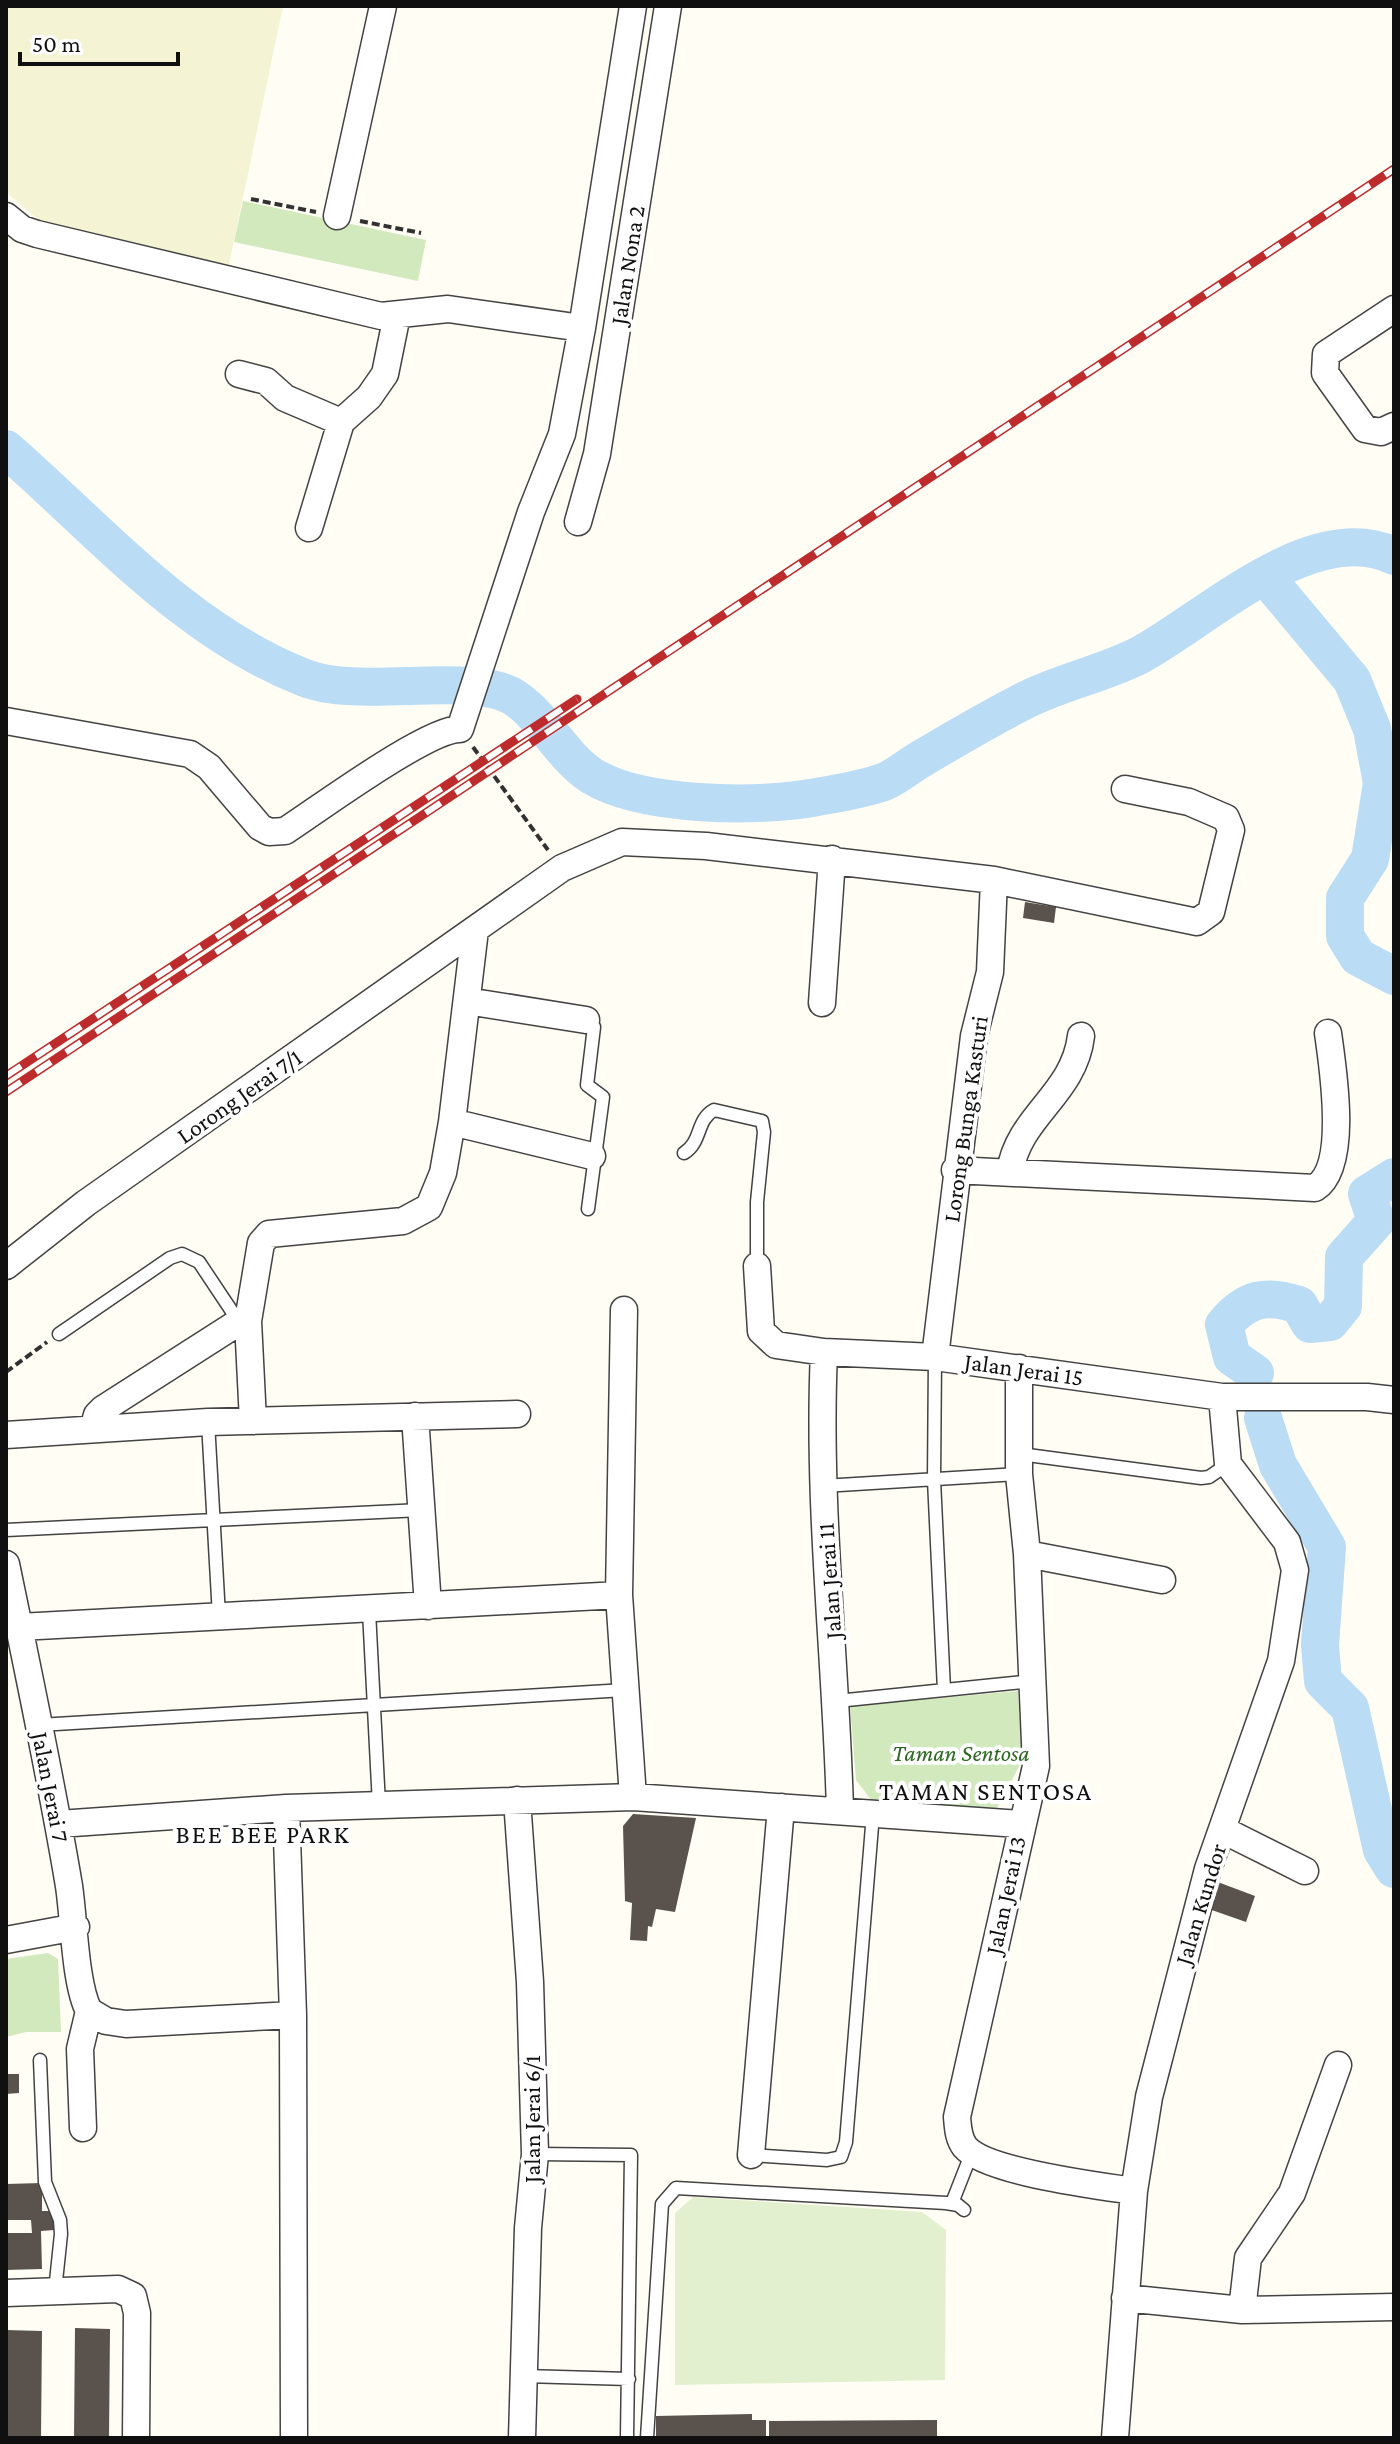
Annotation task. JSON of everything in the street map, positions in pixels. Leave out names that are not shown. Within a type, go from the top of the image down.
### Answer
[{"type":"street","points":[[337,216],[383,6]]},
{"type":"street","points":[[6,721],[199,758],[260,827],[276,832],[285,831],[403,755],[463,722],[485,649],[562,434],[633,6]]},
{"type":"street","name":"Jalan Nona 2","points":[[578,522],[597,454],[668,6]]},
{"type":"street","points":[[6,216],[22,229],[101,251],[381,316],[448,309],[582,328]]},
{"type":"street","points":[[1394,309],[1326,354],[1323,362],[1325,373],[1365,429],[1372,433],[1394,426]]},
{"type":"street","points":[[309,528],[341,422],[380,385],[390,359],[397,315]]},
{"type":"street","points":[[239,374],[266,381],[285,398],[341,422]]},
{"type":"street","name":"Lorong Jerai 7/1","points":[[6,1266],[86,1203],[562,868],[622,842],[832,859],[994,880],[1197,922],[1204,920],[1211,912],[1231,830],[1226,818],[1189,802],[1125,789]]},
{"type":"street","points":[[822,1003],[832,859]]},
{"type":"street","name":"Lorong Bunga Kasturi","points":[[935,1357],[955,1170],[974,1036],[990,972],[994,880]]},
{"type":"street","points":[[253,1421],[244,1321],[257,1253],[269,1234],[403,1221],[429,1207],[443,1173],[452,1122],[475,930]]},
{"type":"street","points":[[467,1001],[586,1020]]},
{"type":"street","points":[[955,1170],[1315,1188],[1324,1182],[1334,1157],[1335,1109],[1328,1033]]},
{"type":"street","points":[[1010,1172],[1017,1143],[1066,1082],[1078,1057],[1081,1036]]},
{"type":"street","points":[[452,1122],[592,1156]]},
{"type":"street","name":"Jalan Jerai 15","points":[[757,1266],[758,1318],[768,1341],[824,1352],[935,1357],[1222,1397],[1392,1394]]},
{"type":"street","points":[[624,1310],[619,1595],[633,1797]]},
{"type":"street","points":[[93,1429],[103,1409],[244,1321]]},
{"type":"street","name":"Jalan Jerai 11","points":[[824,1352],[822,1486],[837,1701],[840,1811]]},
{"type":"street","name":"Jalan Jerai 13","points":[[972,2152],[962,2141],[957,2117],[1020,1824],[1036,1766],[1020,1464],[1019,1368]]},
{"type":"street","points":[[1222,1397],[1228,1464]]},
{"type":"street","points":[[6,1435],[208,1422],[517,1414]]},
{"type":"street","points":[[415,1416],[428,1606]]},
{"type":"street","name":"Jalan Kundor","points":[[1115,2438],[1134,2191],[1149,2097],[1174,1989],[1208,1869],[1281,1661],[1295,1570],[1287,1542],[1228,1464]]},
{"type":"street","points":[[1027,1554],[1162,1580]]},
{"type":"street","name":"Jalan Jerai 7","points":[[6,1564],[12,1628],[39,1725],[59,1824],[76,1927],[82,1999],[89,2011]]},
{"type":"street","points":[[12,1628],[369,1611],[619,1595]]},
{"type":"street","points":[[59,1824],[286,1808],[633,1797],[1020,1824]]},
{"type":"street","name":"Jalan Jerai 6/1","points":[[517,1800],[530,1982],[535,2154],[528,2228],[522,2438]]},
{"type":"street","points":[[751,2155],[781,1807]]},
{"type":"street","points":[[286,1808],[293,2015],[294,2438]]},
{"type":"street","points":[[1223,1830],[1305,1871]]},
{"type":"street","points":[[6,1940],[76,1927]]},
{"type":"street","points":[[83,2128],[80,2049],[89,2011],[106,2021],[126,2024],[293,2015]]},
{"type":"street","points":[[1242,2310],[1248,2258],[1292,2193],[1338,2065]]},
{"type":"street","points":[[972,2152],[989,2161],[1077,2184],[1134,2191]]},
{"type":"street","points":[[6,2293],[118,2289],[133,2296],[137,2313],[136,2438]]},
{"type":"street","points":[[1125,2298],[1242,2310],[1394,2307]]},
{"type":"lane","points":[[586,1020],[594,1027],[587,1085],[603,1097],[592,1156],[588,1209]]},
{"type":"lane","points":[[684,1153],[694,1145],[702,1120],[714,1110],[762,1121],[757,1266]]},
{"type":"lane","points":[[59,1334],[170,1258],[182,1254],[199,1262],[244,1321]]},
{"type":"lane","points":[[935,1357],[934,1480],[944,1690]]},
{"type":"lane","points":[[208,1422],[219,1616]]},
{"type":"lane","points":[[822,1486],[934,1480],[1020,1464],[1201,1478],[1209,1477],[1228,1464]]},
{"type":"lane","points":[[6,1530],[421,1510]]},
{"type":"lane","points":[[369,1611],[379,1805]]},
{"type":"lane","points":[[837,1701],[1033,1681]]},
{"type":"lane","points":[[39,1725],[625,1690]]},
{"type":"lane","points":[[751,2155],[827,2160],[841,2157],[846,2142],[873,1814]]},
{"type":"lane","points":[[40,2060],[45,2182],[60,2220],[61,2234],[55,2291]]},
{"type":"lane","points":[[952,2203],[972,2152]]},
{"type":"lane","points":[[535,2154],[631,2155],[627,2438]]},
{"type":"lane","points":[[647,2438],[662,2204],[676,2188],[952,2203],[964,2210]]},
{"type":"lane","points":[[524,2376],[629,2379]]},
{"type":"path","points":[[463,722],[562,868]]},
{"type":"path","points":[[6,1372],[59,1334]]},
{"type":"green space","points":[[6,6],[283,6],[228,269],[49,229],[6,192]]},
{"type":"green space","points":[[243,201],[426,240],[418,281],[234,242]]},
{"type":"green space","name":"Taman Sentosa","points":[[1018,1691],[1022,1761],[996,1810],[872,1801],[856,1780],[850,1706]]},
{"type":"green space","points":[[48,1953],[58,1959],[61,2032],[26,2032],[6,2037],[6,1959]]},
{"type":"green space","points":[[693,2197],[922,2212],[946,2230],[945,2380],[675,2385],[675,2213]]},
{"type":"building","points":[[1025,902],[1056,907],[1054,923],[1023,918]]},
{"type":"building","points":[[633,1814],[696,1818],[675,1912],[656,1909],[652,1927],[648,1926],[647,1941],[630,1940],[632,1903],[625,1901],[623,1826]]},
{"type":"building","points":[[1215,1881],[1255,1896],[1246,1922],[1206,1908]]},
{"type":"building","points":[[6,2074],[19,2074],[19,2093],[6,2094]]},
{"type":"building","points":[[42,2183],[42,2211],[54,2211],[54,2230],[41,2231],[42,2269],[6,2270],[6,2233],[32,2233],[31,2220],[6,2220],[6,2184]]},
{"type":"building","points":[[75,2328],[110,2329],[109,2438],[74,2438]]},
{"type":"building","points":[[6,2330],[42,2331],[41,2438],[6,2438]]},
{"type":"building","points":[[752,2414],[752,2420],[766,2420],[766,2438],[656,2438],[656,2416]]},
{"type":"building","points":[[937,2420],[937,2438],[769,2438],[769,2421]]},
{"type":"waterway","points":[[6,449],[146,577],[221,634],[262,658],[305,678],[328,684],[445,685],[496,690],[526,706],[572,759],[592,776],[640,794],[702,802],[793,801],[878,784],[1030,698],[1140,655],[1229,597],[1296,560],[1330,550],[1363,548],[1394,556]]},
{"type":"waterway","points":[[1265,576],[1352,680],[1372,729],[1382,783],[1370,859],[1345,898],[1345,936],[1358,957],[1394,976]]},
{"type":"waterway","points":[[1255,1373],[1232,1357],[1224,1325],[1240,1309],[1267,1299],[1299,1305],[1310,1324],[1330,1322],[1343,1306],[1344,1257],[1376,1221],[1367,1194],[1394,1177]]},
{"type":"waterway","points":[[1263,1418],[1278,1465],[1327,1547],[1320,1645],[1323,1681],[1350,1708],[1382,1850],[1394,1869]]},
{"type":"railway","points":[[6,1092],[1394,169]]},
{"type":"railway","points":[[6,1076],[577,699]]},
{"type":"district","name":"TAMAN SENTOSA","points":[[986,1791]]},
{"type":"district","name":"BEE BEE PARK","points":[[263,1834]]}]
